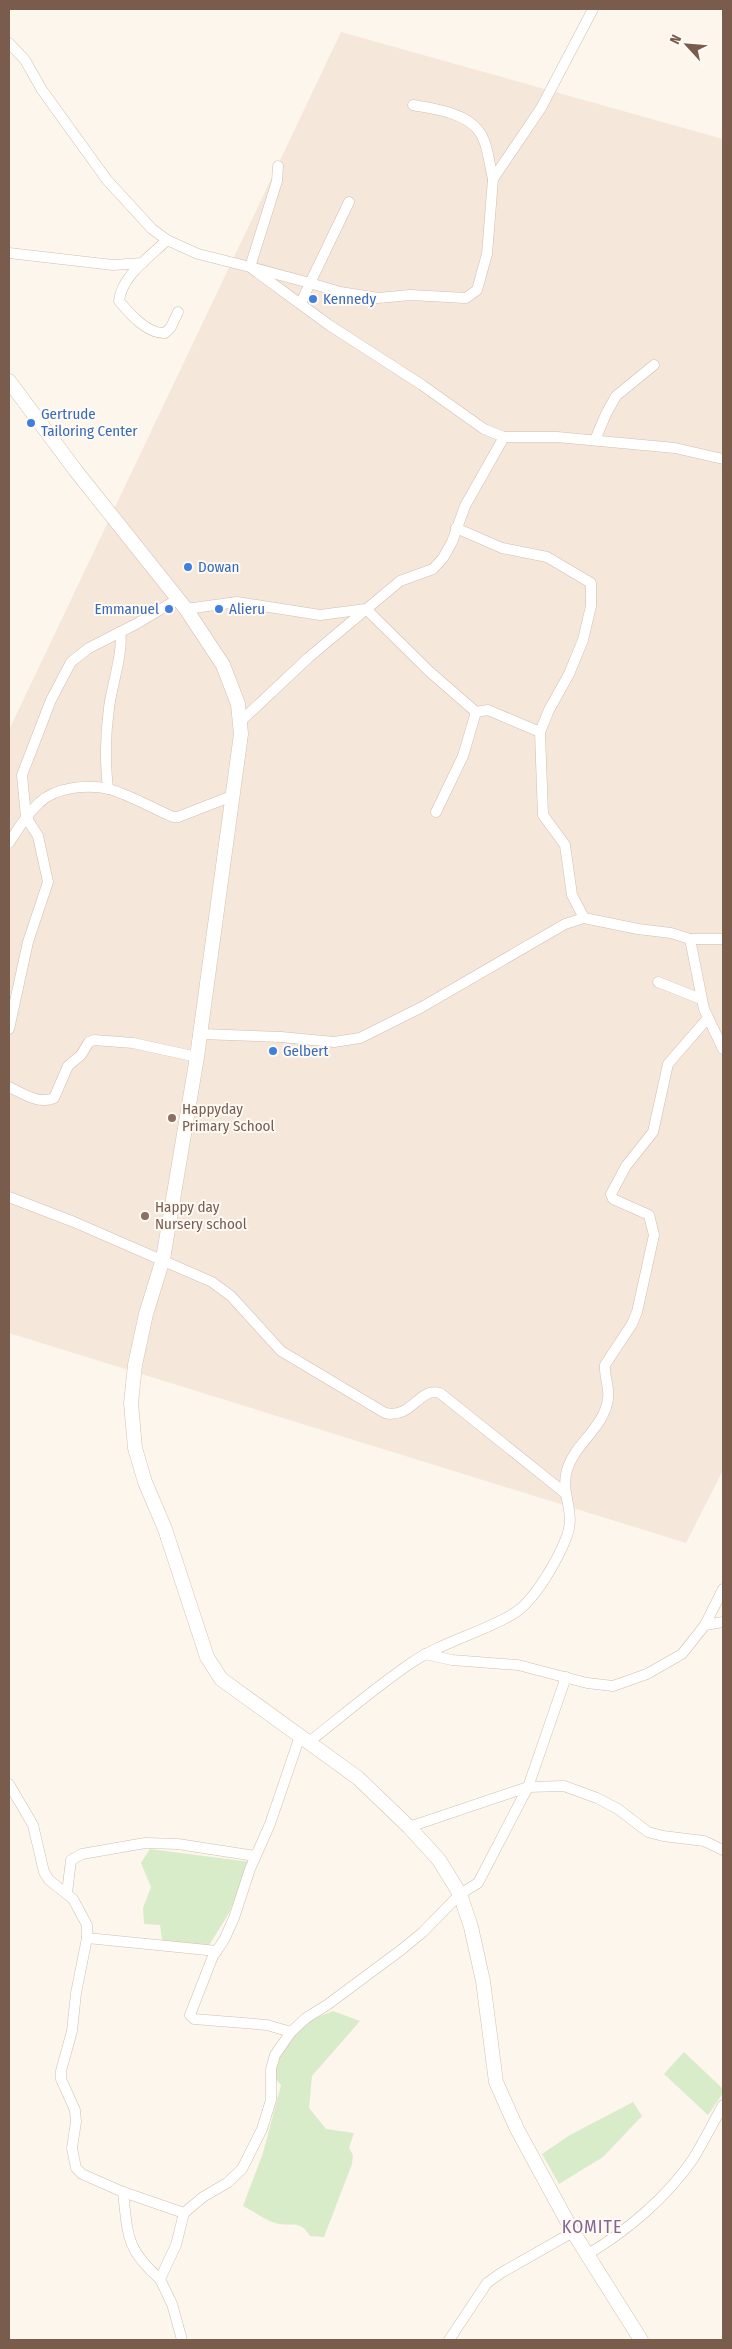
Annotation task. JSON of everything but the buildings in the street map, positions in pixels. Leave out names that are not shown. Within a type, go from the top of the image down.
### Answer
[{"type":"street","points":[[493,179],[541,108],[593,9]]},
{"type":"street","points":[[9,43],[25,60],[42,90],[106,180],[138,217],[167,240],[198,254],[340,292],[378,298],[410,295],[466,298],[476,290],[484,272],[493,179],[479,130],[454,114],[413,105]]},
{"type":"street","points":[[250,267],[277,181],[278,166]]},
{"type":"street","points":[[301,303],[349,202]]},
{"type":"street","points":[[167,240],[143,263],[120,293],[119,301],[144,326],[158,334],[165,333],[171,327],[178,312]]},
{"type":"street","points":[[9,253],[113,265],[143,263]]},
{"type":"street","points":[[250,267],[329,325],[422,385],[484,429],[504,437],[557,437],[675,448],[723,459]]},
{"type":"street","points":[[595,440],[616,396],[654,365]]},
{"type":"street","points":[[9,382],[76,471],[182,604],[223,665],[234,691],[240,722],[241,734],[201,1034],[163,1259],[146,1314],[135,1364],[131,1403],[135,1448],[207,1657],[221,1679],[358,1778],[409,1827],[438,1860],[460,1894],[470,1927],[482,1981],[496,2082],[517,2129],[574,2232],[641,2340]]},
{"type":"street","points":[[240,722],[271,691],[400,581],[433,569],[447,550],[469,499],[504,437]]},
{"type":"street","points":[[456,528],[502,548],[547,557],[591,583],[590,606],[584,640],[540,732],[543,815],[565,845],[572,895],[584,918]]},
{"type":"street","points":[[9,1029],[28,942],[48,882],[38,836],[26,817],[22,775],[51,700],[71,662],[89,648],[182,604],[237,602],[320,615],[343,614],[366,609]]},
{"type":"street","points":[[366,609],[430,672],[476,712]]},
{"type":"street","points":[[108,789],[105,760],[108,716],[115,671],[122,644],[120,632]]},
{"type":"street","points":[[476,712],[488,710],[540,732]]},
{"type":"street","points":[[436,812],[463,756],[476,712]]},
{"type":"street","points":[[9,843],[26,817],[40,802],[56,792],[84,787],[108,789],[173,817],[184,815],[232,796]]},
{"type":"street","points":[[201,1034],[281,1037],[334,1042],[360,1038],[422,1008],[565,924],[584,918],[638,929],[678,934],[690,940],[723,939]]},
{"type":"street","points":[[690,940],[701,999],[707,1019],[723,1049]]},
{"type":"street","points":[[658,982],[701,999]]},
{"type":"street","points":[[291,2032],[268,2025],[192,2018],[190,2015],[217,1951],[234,1918],[255,1856],[304,1739],[425,1654],[515,1613],[530,1598],[556,1560],[572,1521],[566,1492],[566,1472],[572,1457],[594,1430],[606,1407],[608,1390],[605,1365],[632,1324],[654,1235],[649,1215],[613,1199],[611,1194],[626,1166],[653,1132],[668,1064],[707,1019]]},
{"type":"street","points":[[9,1087],[47,1102],[54,1098],[70,1063],[81,1055],[89,1042],[94,1040],[134,1043],[197,1057]]},
{"type":"street","points":[[9,1197],[194,1272],[225,1290],[281,1351],[385,1413],[393,1415],[402,1413],[427,1393],[433,1391],[440,1393],[566,1492]]},
{"type":"street","points":[[425,1654],[452,1660],[518,1665],[600,1685],[622,1684],[682,1654],[705,1625],[723,1589]]},
{"type":"street","points":[[705,1625],[723,1622]]},
{"type":"street","points":[[160,2279],[176,2245],[184,2214],[203,2197],[227,2183],[242,2168],[262,2128],[272,2100],[271,2069],[275,2055],[291,2032],[306,2018],[401,1950],[423,1932],[460,1894],[478,1883],[528,1787],[566,1677]]},
{"type":"street","points":[[9,1784],[33,1825],[44,1872],[49,1880],[73,1898],[87,1925],[87,1938],[76,1993],[72,2031],[61,2071],[61,2079],[75,2110],[72,2148],[76,2168],[82,2174],[123,2192],[184,2214]]},
{"type":"street","points":[[409,1827],[528,1787],[547,1785],[575,1789],[618,1810],[648,1832],[663,1836],[704,1841],[723,1850]]},
{"type":"street","points":[[67,1894],[71,1860],[82,1854],[145,1843],[178,1844],[255,1856]]},
{"type":"street","points":[[87,1938],[217,1951]]},
{"type":"street","points":[[588,2254],[618,2236],[674,2182],[692,2159],[723,2105]]},
{"type":"street","points":[[123,2192],[126,2221],[133,2250],[140,2260],[160,2279],[172,2304],[182,2340]]},
{"type":"street","points":[[449,2340],[487,2283],[501,2273],[574,2232]]},
{"type":"shaded area","points":[[341,32],[723,139],[723,1470],[686,1543],[9,1333],[9,730]]},
{"type":"green space","points":[[150,1849],[250,1862],[229,1913],[208,1947],[163,1945],[160,1925],[144,1924],[143,1908],[151,1887],[141,1863]]},
{"type":"green space","points":[[333,2011],[360,2021],[312,2076],[309,2108],[326,2129],[354,2133],[349,2148],[353,2155],[352,2164],[324,2237],[310,2236],[306,2230],[298,2225],[275,2223],[243,2206],[263,2153],[281,2085],[272,2075],[277,2053],[310,2020]]},
{"type":"green space","points":[[684,2052],[723,2089],[723,2093],[708,2115],[664,2074]]},
{"type":"green space","points":[[633,2102],[642,2116],[603,2157],[559,2184],[542,2154],[570,2135]]},
{"type":"place","name":"Kennedy","points":[[313,299]]},
{"type":"place","name":"Gertrude Tailoring Center","points":[[31,423]]},
{"type":"place","name":"Dowan","points":[[188,567]]},
{"type":"place","name":"Emmanuel","points":[[169,609]]},
{"type":"place","name":"Alieru","points":[[219,609]]},
{"type":"place","name":"Gelbert","points":[[273,1051]]},
{"type":"place","name":"Happyday Primary School","points":[[172,1118]]},
{"type":"place","name":"Happy day Nursery school","points":[[145,1216]]},
{"type":"district","name":"KOMITE","points":[[592,2227]]}]
